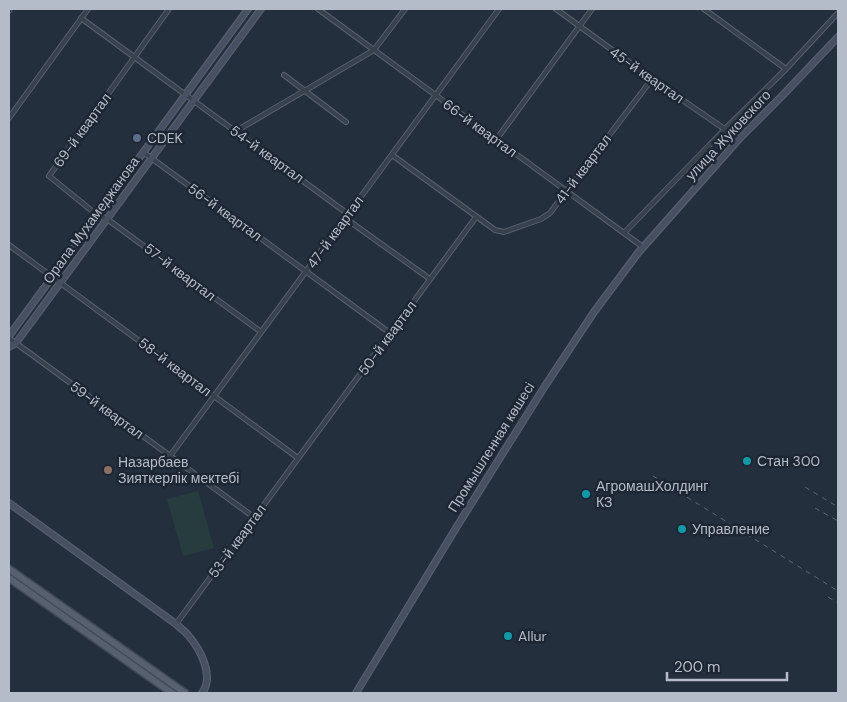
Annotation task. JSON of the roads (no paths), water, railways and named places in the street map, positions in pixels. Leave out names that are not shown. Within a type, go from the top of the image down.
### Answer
[{"type":"main road","points":[[9,569],[185,693]]},
{"type":"main road","points":[[9,578],[172,693]]},
{"type":"street","points":[[9,118],[88,9]]},
{"type":"street","points":[[134,57],[169,9]]},
{"type":"street","name":"Орала Мухамеджанова","points":[[9,337],[248,9]]},
{"type":"street","name":"Орала Мухамеджанова","points":[[9,347],[16,343],[261,9]]},
{"type":"street","name":"66-й квартал","points":[[318,9],[643,247]]},
{"type":"street","points":[[236,131],[374,50],[405,9]]},
{"type":"street","name":"47-й квартал","points":[[170,456],[499,9]]},
{"type":"street","name":"45-й квартал","points":[[556,9],[739,139]]},
{"type":"street","points":[[496,140],[592,9]]},
{"type":"street","points":[[704,9],[786,69]]},
{"type":"street","points":[[624,233],[786,69],[838,13]]},
{"type":"street","name":"54-й квартал","points":[[81,18],[236,131],[430,279]]},
{"type":"street","name":"улица Жуковского","points":[[638,253],[739,139],[838,37]]},
{"type":"street","name":"69-й квартал","points":[[97,215],[48,176],[134,57]]},
{"type":"street","points":[[284,75],[346,122]]},
{"type":"street","name":"41-й квартал","points":[[476,217],[496,230],[504,232],[541,219],[550,213],[652,79]]},
{"type":"street","name":"56-й квартал","points":[[143,152],[390,333]]},
{"type":"street","points":[[392,155],[476,217]]},
{"type":"street","name":"57-й квартал","points":[[97,215],[107,219],[261,332]]},
{"type":"street","name":"50-й квартал","points":[[298,458],[476,217]]},
{"type":"street","name":"58-й квартал","points":[[9,245],[298,458]]},
{"type":"street","name":"Промышленная көшесі","points":[[356,693],[545,386],[594,312],[638,253]]},
{"type":"street","name":"59-й квартал","points":[[9,337],[255,518]]},
{"type":"street","name":"53-й квартал","points":[[176,624],[298,458]]},
{"type":"street","points":[[9,503],[187,633],[206,670],[208,680],[202,693]]},
{"type":"railway","points":[[653,476],[838,591]]},
{"type":"railway","points":[[805,487],[838,507]]},
{"type":"railway","points":[[815,508],[838,521]]},
{"type":"railway","points":[[828,597],[838,603]]},
{"type":"place","name":"CDEK","points":[[137,138]]},
{"type":"place","name":"Стан 300","points":[[747,461]]},
{"type":"place","name":"Назарбаев Зияткерлік мектебі","points":[[108,470]]},
{"type":"place","name":"АгромашХолдинг КЗ","points":[[586,494]]},
{"type":"place","name":"Управление","points":[[682,529]]},
{"type":"place","name":"Allur","points":[[508,636]]}]
